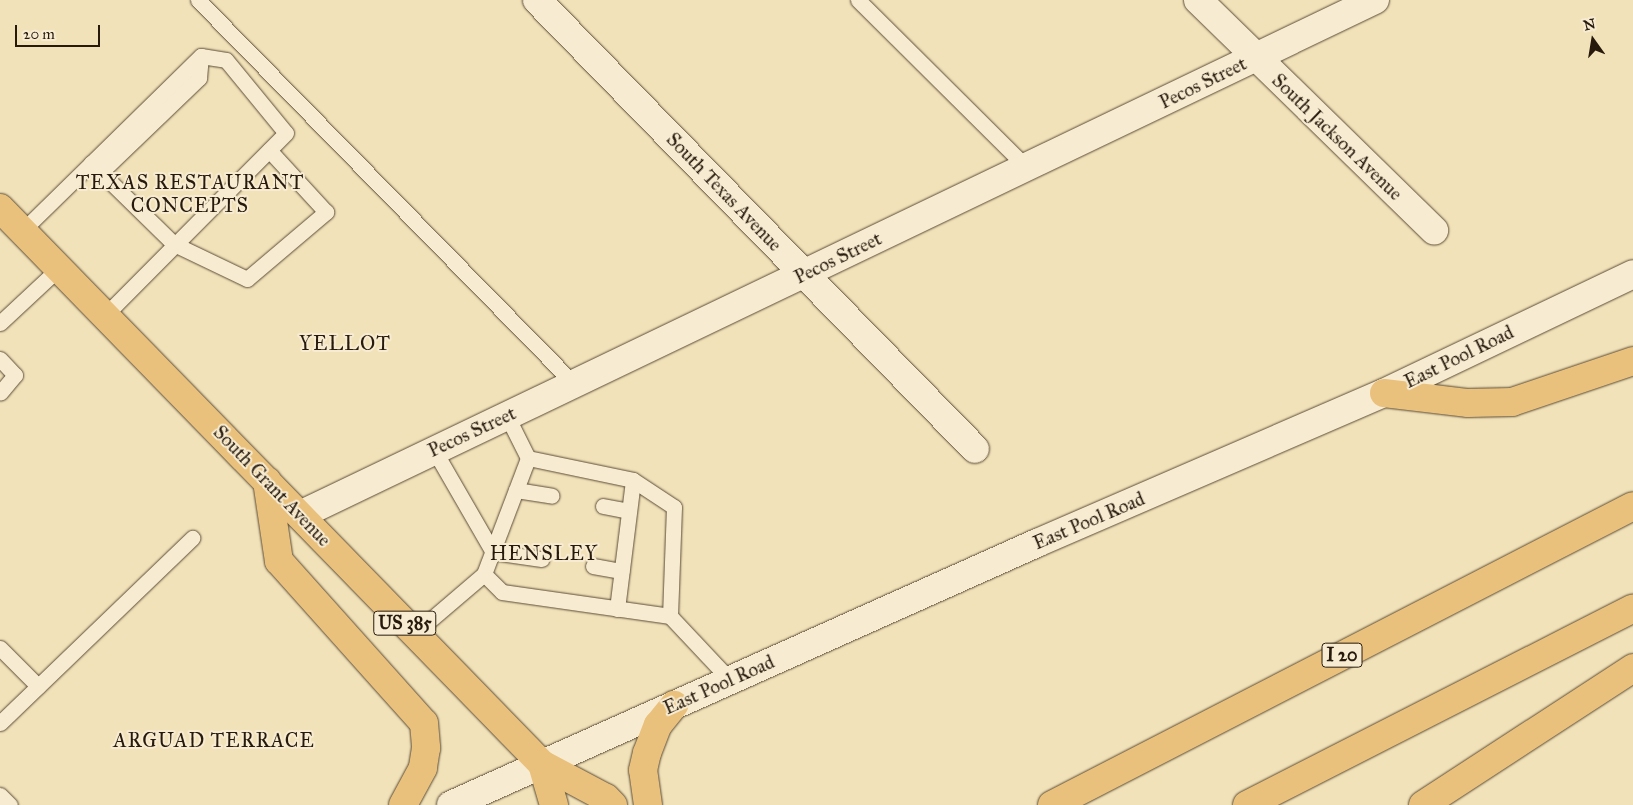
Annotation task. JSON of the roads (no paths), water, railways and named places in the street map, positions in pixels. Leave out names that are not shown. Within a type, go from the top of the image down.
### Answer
[{"type":"main road","name":"South Grant Avenue","points":[[0,208],[542,764],[606,798],[613,805]]},
{"type":"main road","points":[[1384,393],[1468,403],[1512,402],[1633,361]]},
{"type":"main road","points":[[267,481],[279,561],[424,723],[426,748],[423,768],[403,805]]},
{"type":"main road","name":"I 20","points":[[1052,805],[1633,506]]},
{"type":"main road","points":[[1247,805],[1633,608]]},
{"type":"main road","points":[[1423,805],[1633,668]]},
{"type":"main road","points":[[648,805],[643,770],[647,753],[658,726],[674,705]]},
{"type":"main road","name":"South Grant Avenue","points":[[542,764],[554,805]]},
{"type":"street","name":"South Texas Avenue","points":[[538,0],[975,449]]},
{"type":"street","name":"South Jackson Avenue","points":[[1198,0],[1255,58],[1434,230]]},
{"type":"street","name":"Pecos Street","points":[[300,515],[1375,0]]},
{"type":"street","name":"East Pool Road","points":[[451,805],[730,680],[1384,393],[1633,274]]},
{"type":"lane","points":[[198,0],[574,384]]},
{"type":"lane","points":[[858,0],[1026,168]]},
{"type":"lane","points":[[22,231],[96,168],[200,56],[226,60],[286,133],[174,244],[105,316]]},
{"type":"lane","points":[[96,168],[174,244],[247,279],[326,212],[269,150]]},
{"type":"lane","points":[[0,323],[59,268]]},
{"type":"lane","points":[[0,359],[15,375],[0,392]]},
{"type":"lane","points":[[415,633],[484,574],[528,458],[508,416]]},
{"type":"lane","points":[[434,450],[493,552]]},
{"type":"lane","points":[[528,458],[633,480],[674,507],[670,616]]},
{"type":"lane","points":[[618,609],[633,480]]},
{"type":"lane","points":[[516,490],[552,496]]},
{"type":"lane","points":[[603,506],[629,511]]},
{"type":"lane","points":[[0,723],[192,538]]},
{"type":"lane","points":[[493,552],[541,559]]},
{"type":"lane","points":[[593,566],[622,571]]},
{"type":"lane","points":[[484,574],[502,592],[670,616],[730,680]]},
{"type":"lane","points":[[0,648],[38,686]]},
{"type":"lane","points":[[0,795],[10,805]]},
{"type":"district","name":"TEXAS RESTAURANT CONCEPTS","points":[[190,194]]},
{"type":"district","name":"YELLOT","points":[[345,343]]},
{"type":"district","name":"HENSLEY","points":[[544,553]]},
{"type":"district","name":"ARGUAD TERRACE","points":[[214,740]]}]
